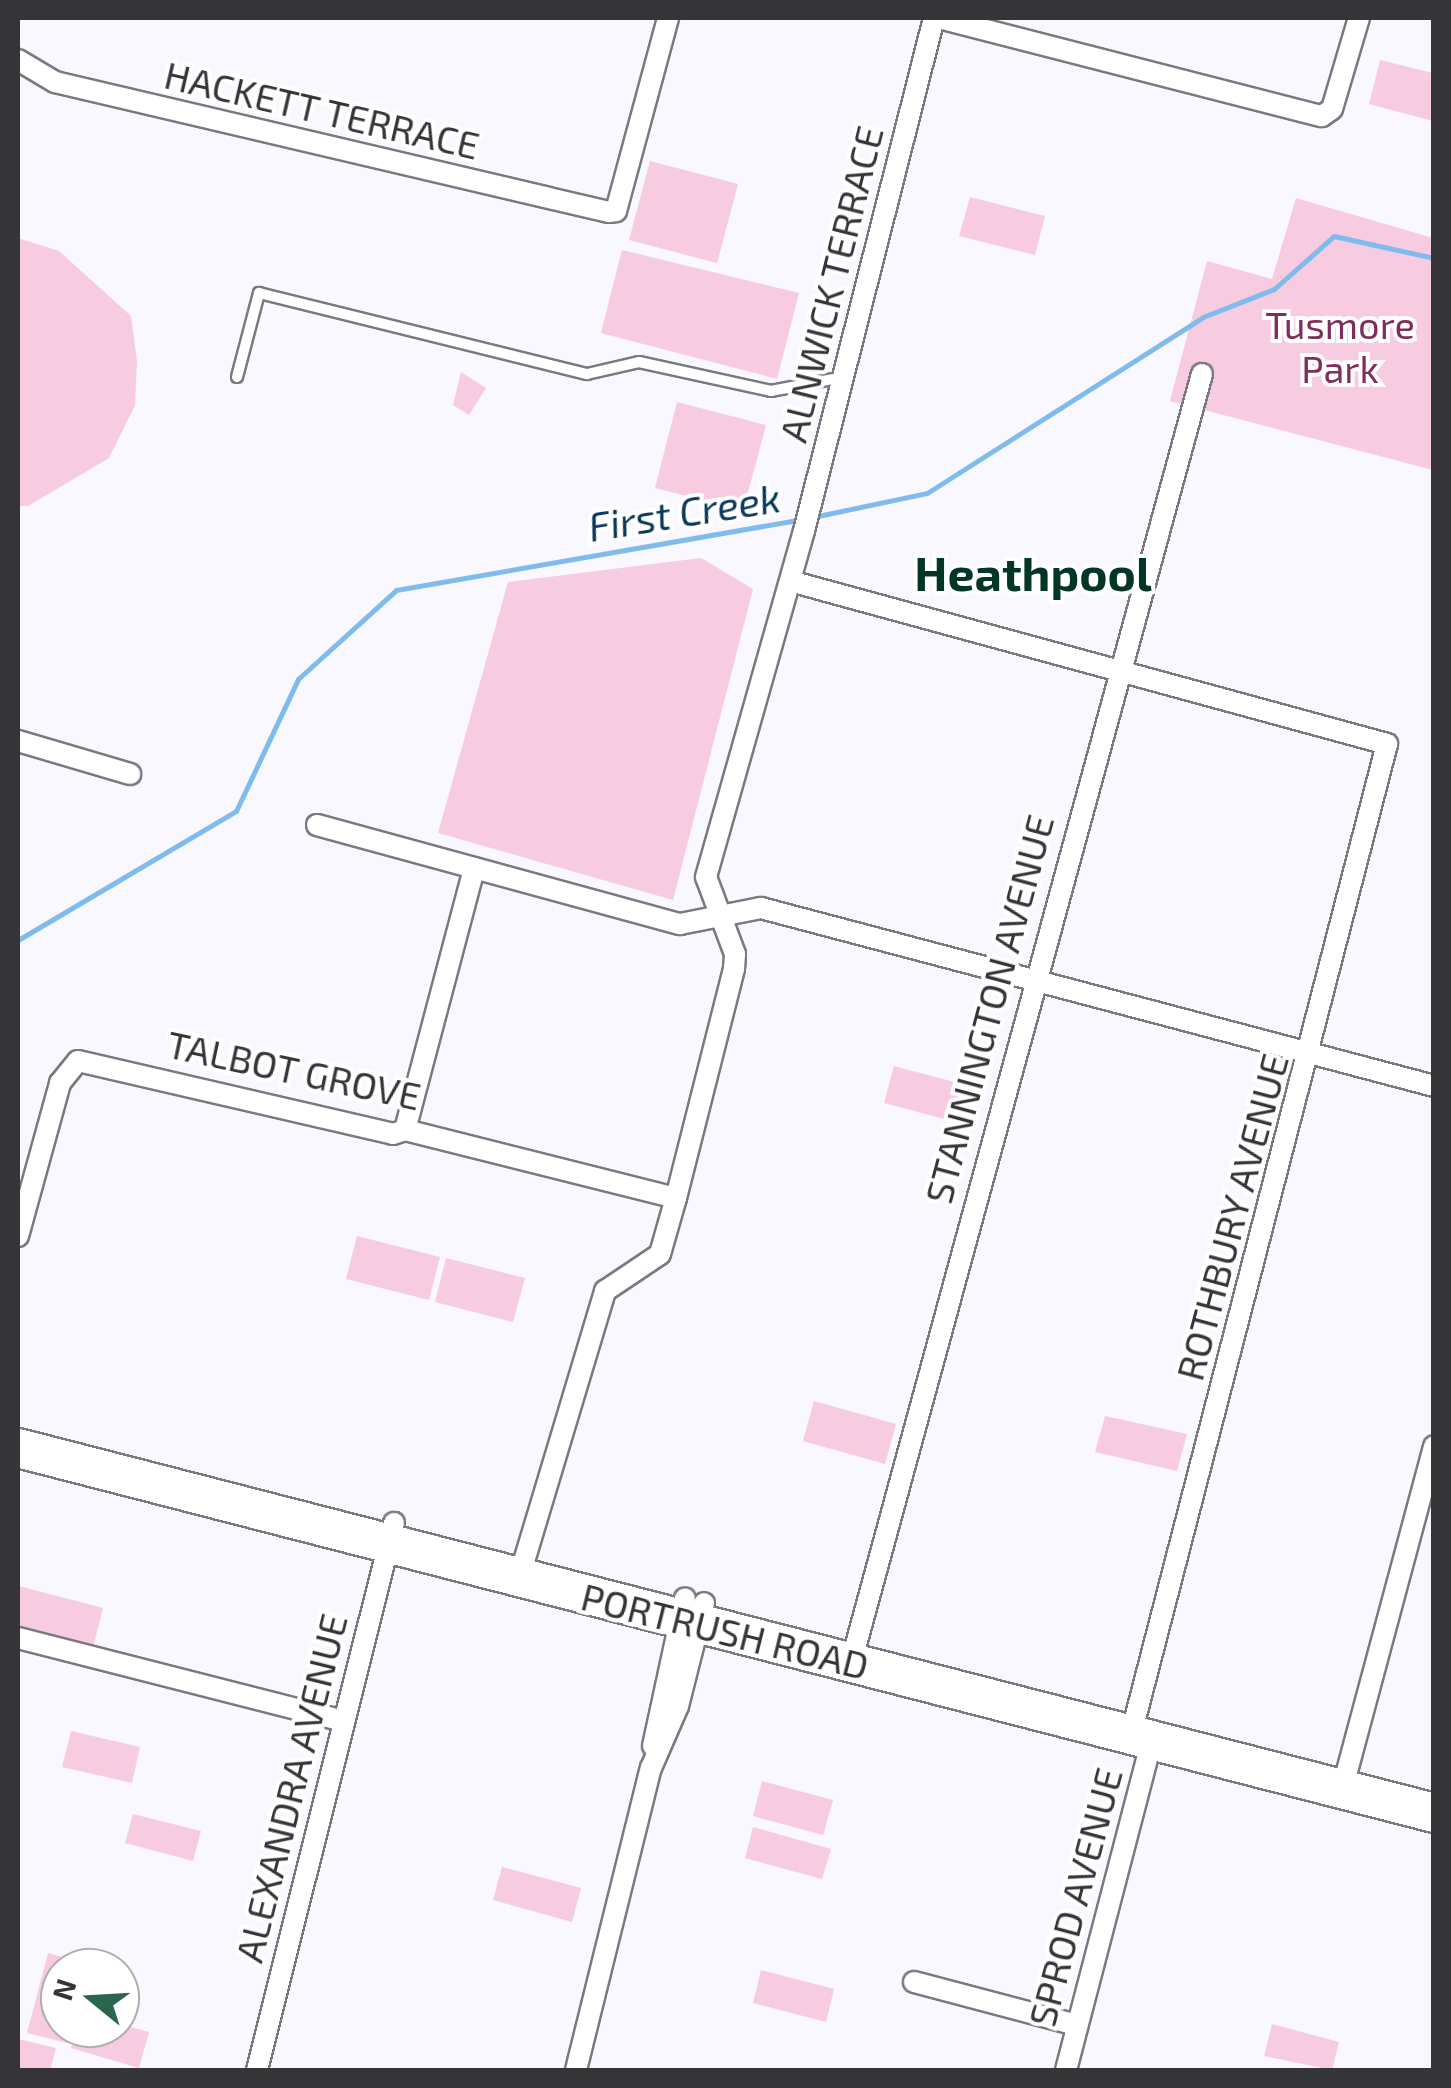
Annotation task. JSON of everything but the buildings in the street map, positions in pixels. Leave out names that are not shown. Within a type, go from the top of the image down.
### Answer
[{"type":"highway","name":"PORTRUSH ROAD","points":[[19,1449],[391,1534],[1144,1727],[1345,1779],[1434,1813]]},
{"type":"highway","name":"PORTRUSH ROAD","points":[[1345,1779],[1434,1790]]},
{"type":"street","name":"HACKETT TERRACE","points":[[18,60],[55,82],[290,142],[314,139],[597,213],[616,211],[668,18]]},
{"type":"street","points":[[936,18],[1307,114],[1332,109],[1359,18]]},
{"type":"street","name":"ALNWICK TERRACE","points":[[522,1567],[605,1291],[660,1254],[676,1198],[736,954],[706,877],[804,531],[936,18]]},
{"type":"street","name":"STANNINGTON AVENUE","points":[[854,1653],[1033,976],[1202,374]]},
{"type":"street","points":[[790,580],[1118,666]]},
{"type":"street","name":"ROTHBURY AVENUE","points":[[1118,666],[1383,738],[1389,756],[1144,1727]]},
{"type":"street","points":[[18,741],[130,774]]},
{"type":"street","points":[[318,825],[680,924],[718,913],[761,908],[1033,976],[1434,1086]]},
{"type":"street","points":[[405,1130],[474,868]]},
{"type":"street","name":"TALBOT GROVE","points":[[18,1236],[60,1083],[78,1061],[92,1060],[394,1134],[405,1130],[676,1198]]},
{"type":"street","points":[[1345,1779],[1434,1446]]},
{"type":"street","name":"ALEXANDRA AVENUE","points":[[257,2070],[391,1534]]},
{"type":"street","points":[[576,2070],[652,1768],[678,1706],[692,1611]]},
{"type":"street","points":[[18,1638],[343,1721]]},
{"type":"street","name":"SPROD AVENUE","points":[[1066,2070],[1144,1727]]},
{"type":"street","points":[[914,1982],[1077,2025]]},
{"type":"lane","points":[[237,378],[259,293],[587,374],[639,362],[771,391],[843,377]]},
{"type":"green space","points":[[1380,60],[1433,73],[1433,121],[1369,104]]},
{"type":"green space","points":[[650,161],[738,184],[717,263],[629,240]]},
{"type":"green space","points":[[970,197],[1045,216],[1035,255],[959,236]]},
{"type":"green space","name":"Tusmore Park","points":[[1296,198],[1433,238],[1433,470],[1170,401],[1207,261],[1272,279]]},
{"type":"green space","points":[[18,238],[59,251],[131,316],[137,361],[135,405],[109,458],[28,506],[18,506]]},
{"type":"green space","points":[[622,250],[799,293],[777,379],[601,333]]},
{"type":"green space","points":[[461,372],[486,388],[469,415],[453,405]]},
{"type":"green space","points":[[677,402],[766,425],[743,511],[655,488]]},
{"type":"green space","points":[[701,558],[753,589],[673,900],[438,833],[508,582]]},
{"type":"green space","points":[[894,1066],[977,1088],[967,1125],[884,1103]]},
{"type":"green space","points":[[357,1236],[440,1257],[429,1300],[346,1279]]},
{"type":"green space","points":[[446,1258],[525,1278],[513,1322],[435,1302]]},
{"type":"green space","points":[[814,1401],[896,1424],[885,1464],[803,1441]]},
{"type":"green space","points":[[1105,1416],[1187,1434],[1177,1471],[1095,1452]]},
{"type":"green space","points":[[19,1586],[103,1608],[93,1648],[18,1628]]},
{"type":"green space","points":[[71,1731],[140,1747],[132,1783],[62,1767]]},
{"type":"green space","points":[[762,1781],[833,1800],[823,1835],[753,1816]]},
{"type":"green space","points":[[133,1814],[201,1831],[193,1861],[125,1843]]},
{"type":"green space","points":[[753,1827],[831,1849],[822,1879],[745,1858]]},
{"type":"green space","points":[[502,1867],[581,1888],[572,1922],[493,1900]]},
{"type":"green space","points":[[761,1970],[834,1989],[826,2022],[753,2003]]},
{"type":"green space","points":[[40,1983],[40,2036],[27,2033]]},
{"type":"green space","points":[[1272,2024],[1339,2042],[1332,2070],[1264,2056]]},
{"type":"green space","points":[[140,2030],[149,2032],[139,2068],[71,2048],[140,2048]]},
{"type":"green space","points":[[18,2039],[40,2044],[40,2048],[56,2048],[50,2070],[18,2070]]},
{"type":"waterway","name":"First Creek","points":[[813,517],[927,493],[1203,317],[1274,289],[1334,236],[1434,258]]},
{"type":"waterway","name":"First Creek","points":[[18,940],[236,811],[298,679],[396,590],[802,519]]},
{"type":"district","name":"Heathpool","points":[[1033,573]]}]
